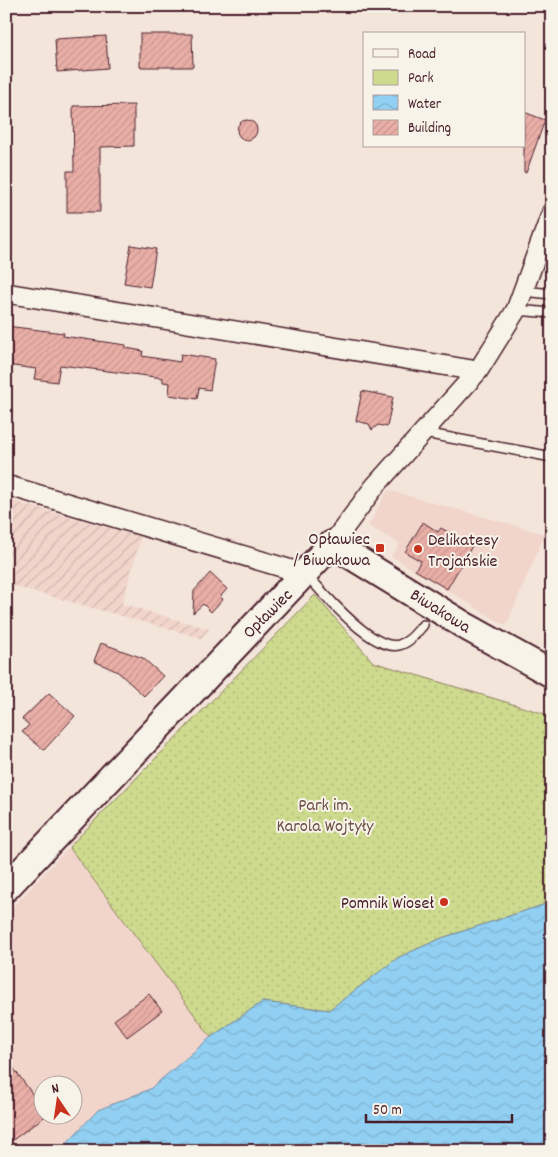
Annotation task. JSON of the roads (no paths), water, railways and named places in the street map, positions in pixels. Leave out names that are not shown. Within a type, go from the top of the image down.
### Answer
[{"type":"street","name":"Opławiec","points":[[6,888],[169,713],[305,574],[332,544],[375,486],[478,372],[516,310],[547,241],[551,216]]},
{"type":"street","points":[[6,293],[478,372]]},
{"type":"street","points":[[6,485],[305,574]]},
{"type":"street","name":"Biwakowa","points":[[332,544],[467,627],[552,674]]},
{"type":"lane","points":[[523,291],[552,294]]},
{"type":"lane","points":[[516,310],[552,313]]},
{"type":"lane","points":[[424,433],[552,457]]},
{"type":"lane","points":[[305,574],[366,633],[385,645],[398,645],[409,640],[423,625]]},
{"type":"water","points":[[552,902],[552,1151],[59,1151],[98,1110],[150,1089],[211,1037],[262,1002],[329,1010],[399,957],[442,938]]},
{"type":"place","name":"Opławiec / Biwakowa","points":[[380,548]]},
{"type":"place","name":"Delikatesy Trojańskie","points":[[418,549]]},
{"type":"place","name":"Pomnik Wioseł","points":[[444,902]]},
{"type":"park label","name":"Park im. Karola Wojtyły","points":[[325,814]]}]
